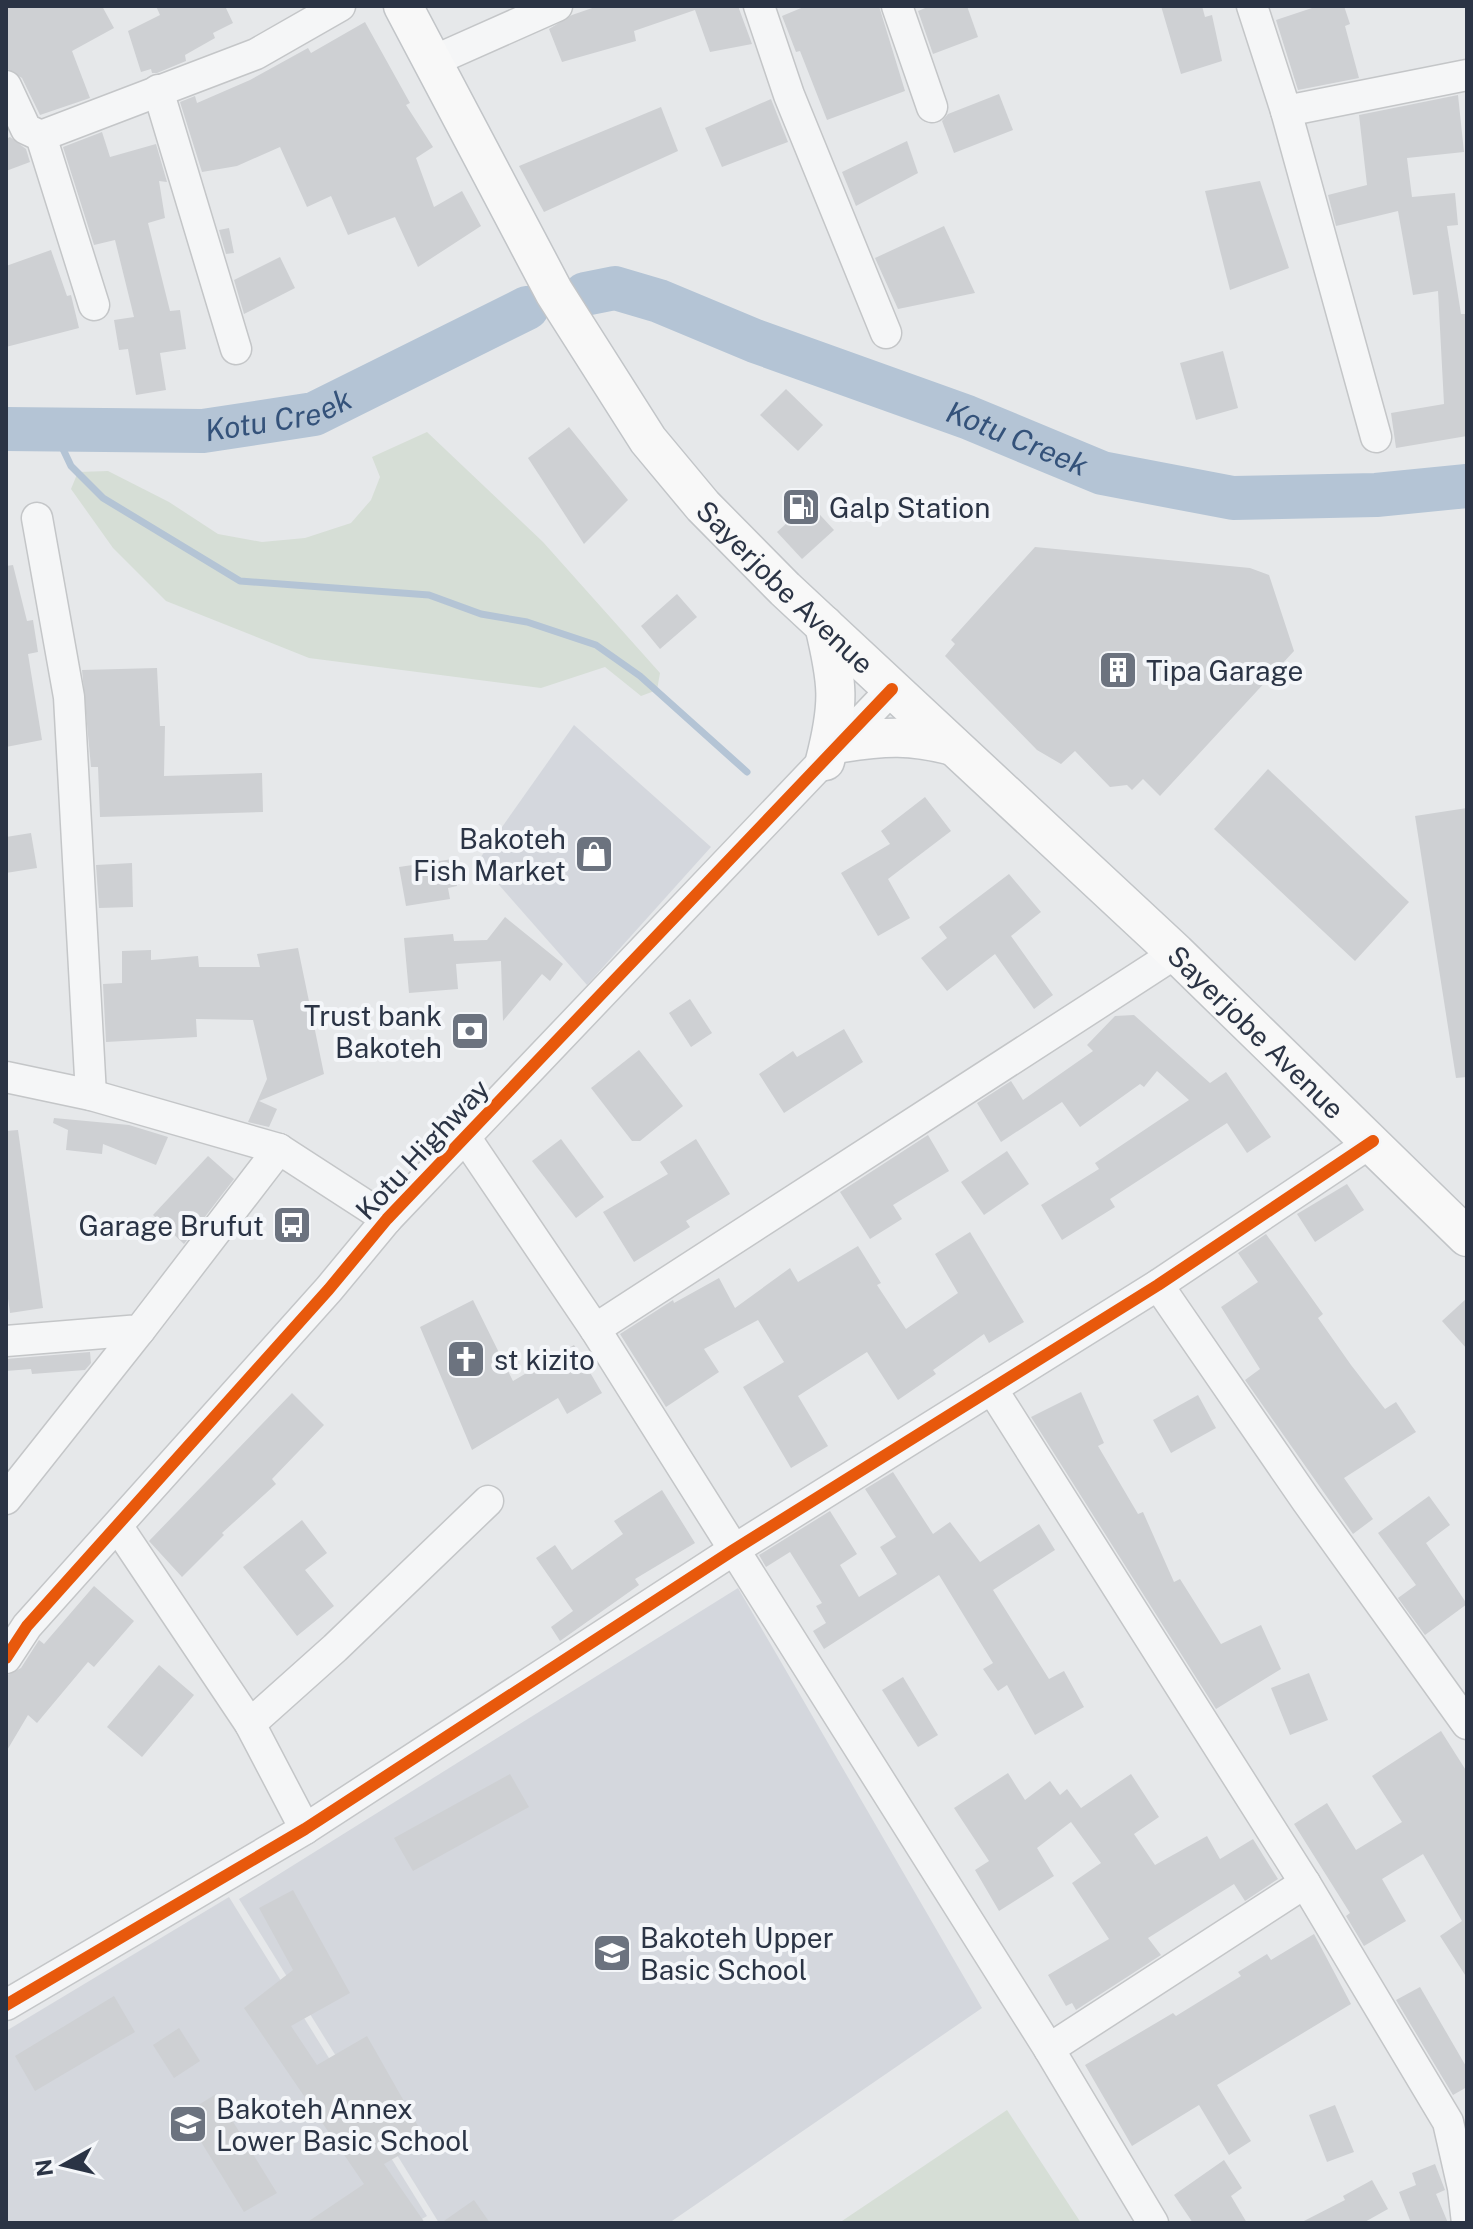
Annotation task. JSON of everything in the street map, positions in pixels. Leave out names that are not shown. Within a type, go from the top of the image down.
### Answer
[{"type":"main road","name":"Sayerjobe Avenue","points":[[403,6],[554,292],[648,440],[730,534],[1176,953],[1373,1141],[1467,1237]]},
{"type":"main road","points":[[824,625],[838,687],[833,752],[913,736],[953,746]]},
{"type":"street","points":[[6,86],[26,129],[41,136],[256,54],[340,6]]},
{"type":"street","points":[[431,62],[557,6]]},
{"type":"street","points":[[759,6],[789,95],[886,333]]},
{"type":"street","points":[[897,6],[932,107]]},
{"type":"street","points":[[1252,6],[1286,111],[1376,437]]},
{"type":"street","points":[[1286,111],[1467,75]]},
{"type":"street","points":[[158,90],[236,349]]},
{"type":"street","points":[[41,136],[94,305]]},
{"type":"street","points":[[37,518],[69,697],[91,1095]]},
{"type":"street","name":"Kotu Highway","points":[[6,1658],[27,1626],[118,1527],[387,1219],[892,689]]},
{"type":"street","points":[[595,1329],[1176,953]]},
{"type":"street","points":[[6,1077],[91,1095],[279,1149],[387,1219]]},
{"type":"street","points":[[465,1137],[595,1329],[732,1551],[1049,2049],[1153,2223]]},
{"type":"street","points":[[6,2005],[305,1829],[732,1551],[1158,1285],[1373,1141]]},
{"type":"street","points":[[6,1499],[17,1471],[140,1330],[279,1149]]},
{"type":"street","points":[[1158,1285],[1306,1500],[1467,1724]]},
{"type":"street","points":[[6,1341],[140,1330]]},
{"type":"street","points":[[992,1389],[1457,2118],[1467,2223]]},
{"type":"street","points":[[250,1724],[335,1648],[488,1501]]},
{"type":"street","points":[[118,1527],[250,1724],[305,1829]]},
{"type":"street","points":[[1049,2049],[1305,1883]]},
{"type":"shaded area","points":[[427,432],[543,542],[660,673],[657,690],[641,696],[605,667],[541,688],[309,658],[166,601],[113,548],[71,489],[78,472],[108,471],[169,502],[218,534],[262,542],[305,538],[351,523],[371,500],[380,477],[372,457]]},
{"type":"shaded area","name":"Bakoteh Fish Market","points":[[574,725],[711,847],[587,985],[478,861]]},
{"type":"shaded area","name":"Bakoteh Upper Basic School","points":[[738,1588],[982,2008],[669,2223],[439,2223],[239,1899]]},
{"type":"shaded area","name":"Bakoteh Annex Lower Basic School","points":[[229,1897],[427,2216],[415,2223],[6,2223],[6,2031]]},
{"type":"shaded area","points":[[1007,2110],[1081,2223],[839,2223]]},
{"type":"building","points":[[6,6],[102,6],[114,28],[72,51],[90,98],[40,115],[22,78],[6,68]]},
{"type":"building","points":[[156,6],[225,6],[233,23],[213,33],[215,38],[185,55],[186,61],[157,73],[152,73],[151,69],[141,72],[128,31],[160,15]]},
{"type":"building","points":[[598,6],[738,6],[752,44],[710,52],[695,10],[634,31],[636,41],[562,62],[549,29],[572,15]]},
{"type":"building","points":[[806,6],[879,6],[905,91],[827,120],[800,51],[796,52],[782,16]]},
{"type":"building","points":[[930,6],[967,6],[978,37],[933,54],[918,11]]},
{"type":"building","points":[[1161,6],[1202,6],[1205,17],[1212,15],[1222,61],[1181,74]]},
{"type":"building","points":[[1318,6],[1344,6],[1350,24],[1345,26],[1359,78],[1298,90],[1276,20]]},
{"type":"building","points":[[365,22],[410,103],[406,105],[433,147],[416,158],[434,207],[462,191],[481,226],[418,267],[395,217],[348,235],[331,196],[307,207],[280,147],[237,166],[202,172],[180,102],[195,96],[197,103],[250,80],[308,48],[311,53]]},
{"type":"building","points":[[999,94],[1013,130],[954,153],[942,121],[948,114]]},
{"type":"building","points":[[1458,95],[1464,152],[1407,158],[1412,197],[1455,193],[1458,225],[1447,226],[1461,314],[1467,314],[1467,436],[1396,448],[1391,413],[1444,404],[1438,291],[1413,295],[1398,211],[1336,226],[1328,195],[1367,185],[1359,115]]},
{"type":"building","points":[[771,99],[788,142],[722,167],[705,128]]},
{"type":"building","points":[[661,107],[678,151],[544,212],[519,166]]},
{"type":"building","points":[[102,132],[110,157],[156,144],[167,182],[159,181],[165,218],[148,223],[170,311],[180,310],[186,349],[160,353],[166,390],[136,395],[128,349],[119,350],[114,320],[134,317],[115,240],[94,245],[63,147]]},
{"type":"building","points":[[10,137],[26,149],[30,162],[6,171],[6,139]]},
{"type":"building","points":[[907,141],[918,173],[856,206],[842,172]]},
{"type":"building","points":[[1260,181],[1289,268],[1230,290],[1205,191]]},
{"type":"building","points":[[944,226],[975,293],[898,309],[875,258]]},
{"type":"building","points":[[229,228],[234,253],[226,254],[219,230]]},
{"type":"building","points":[[51,250],[67,296],[71,295],[79,328],[6,347],[6,266]]},
{"type":"building","points":[[280,257],[295,288],[244,314],[234,280]]},
{"type":"building","points":[[1223,351],[1238,408],[1196,420],[1180,363]]},
{"type":"building","points":[[786,389],[823,425],[798,451],[760,415]]},
{"type":"building","points":[[569,427],[628,500],[584,544],[528,458]]},
{"type":"building","points":[[809,503],[834,530],[802,559],[777,532]]},
{"type":"building","name":"Tipa Garage","points":[[1035,547],[1250,568],[1269,575],[1294,651],[1160,796],[1143,779],[1132,790],[1127,785],[1110,787],[1075,751],[1061,764],[1037,750],[945,656],[955,644],[951,640]]},
{"type":"building","points":[[13,565],[27,621],[33,620],[38,652],[28,654],[42,740],[6,747],[6,566]]},
{"type":"building","points":[[677,594],[697,617],[660,649],[641,626]]},
{"type":"building","points":[[157,668],[160,726],[165,726],[164,776],[262,773],[263,812],[100,817],[98,767],[91,767],[82,670]]},
{"type":"building","points":[[1268,769],[1409,902],[1355,961],[1214,829]]},
{"type":"building","points":[[925,797],[951,831],[888,879],[910,918],[878,936],[841,873],[890,844],[881,831]]},
{"type":"building","points":[[1467,808],[1467,1077],[1456,1078],[1415,816]]},
{"type":"building","points":[[31,833],[37,868],[6,873],[6,837]]},
{"type":"building","points":[[453,859],[457,886],[448,888],[450,899],[406,906],[399,867]]},
{"type":"building","points":[[132,863],[133,907],[99,908],[96,865]]},
{"type":"building","points":[[1009,874],[1041,912],[1011,936],[1053,995],[1034,1009],[995,954],[947,991],[921,958],[947,938],[939,927]]},
{"type":"building","points":[[505,917],[563,964],[550,981],[542,974],[503,1021],[501,961],[456,964],[458,989],[409,993],[404,938],[453,934],[454,941],[487,940]]},
{"type":"building","points":[[298,948],[324,1074],[259,1101],[277,1109],[269,1127],[248,1122],[267,1079],[253,1020],[196,1019],[197,1037],[106,1042],[103,984],[122,983],[122,951],[151,950],[151,960],[198,956],[199,967],[260,967],[257,954]]},
{"type":"building","points":[[690,999],[712,1033],[691,1047],[669,1013]]},
{"type":"building","points":[[1134,1015],[1210,1083],[1226,1072],[1271,1137],[1247,1153],[1227,1123],[1110,1199],[1115,1207],[1062,1240],[1041,1205],[1099,1169],[1095,1163],[1189,1100],[1157,1071],[1144,1087],[1140,1084],[1080,1127],[1062,1102],[1001,1142],[977,1103],[1011,1081],[1023,1100],[1093,1051],[1087,1045],[1115,1016]]},
{"type":"building","points":[[844,1029],[863,1062],[784,1113],[759,1074],[793,1051],[797,1057]]},
{"type":"building","points":[[639,1050],[683,1106],[640,1141],[632,1141],[591,1088]]},
{"type":"building","points":[[54,1118],[129,1125],[168,1137],[156,1165],[103,1144],[102,1154],[66,1150],[68,1130],[53,1123]]},
{"type":"building","points":[[18,1130],[43,1308],[10,1313],[6,1284],[6,1131]]},
{"type":"building","points":[[928,1135],[949,1171],[893,1205],[902,1219],[870,1239],[840,1192]]},
{"type":"building","points":[[561,1139],[604,1197],[576,1218],[532,1161]]},
{"type":"building","points":[[696,1139],[730,1194],[686,1221],[690,1227],[634,1262],[603,1212],[668,1174],[660,1162]]},
{"type":"building","points":[[1007,1151],[1029,1184],[984,1215],[961,1182]]},
{"type":"building","points":[[208,1156],[234,1179],[184,1244],[153,1215]]},
{"type":"building","points":[[1347,1184],[1364,1210],[1315,1242],[1297,1214]]},
{"type":"building","points":[[970,1232],[1024,1322],[989,1343],[984,1334],[933,1370],[936,1374],[898,1400],[867,1352],[798,1396],[828,1446],[791,1468],[743,1387],[784,1362],[758,1320],[704,1349],[719,1372],[666,1407],[620,1334],[673,1300],[674,1303],[719,1278],[735,1308],[790,1268],[798,1282],[858,1246],[881,1283],[877,1285],[906,1329],[958,1293],[935,1254]]},
{"type":"building","points":[[1266,1234],[1323,1314],[1318,1318],[1351,1365],[1385,1409],[1396,1402],[1416,1432],[1344,1478],[1373,1519],[1353,1534],[1245,1380],[1260,1369],[1221,1307],[1258,1282],[1238,1253]]},
{"type":"building","points":[[1467,1298],[1467,1349],[1442,1321]]},
{"type":"building","points":[[473,1300],[513,1381],[574,1345],[602,1393],[567,1414],[558,1398],[472,1450],[420,1327]]},
{"type":"building","points":[[90,1352],[91,1363],[85,1370],[32,1374],[31,1369],[6,1371],[6,1359]]},
{"type":"building","points":[[1081,1392],[1104,1443],[1098,1446],[1138,1514],[1143,1512],[1174,1582],[1180,1579],[1221,1644],[1261,1625],[1281,1669],[1216,1709],[1031,1417]]},
{"type":"building","points":[[292,1393],[324,1425],[272,1479],[276,1484],[222,1533],[224,1535],[182,1577],[149,1541]]},
{"type":"building","points":[[1198,1395],[1216,1428],[1171,1453],[1153,1420]]},
{"type":"building","points":[[893,1472],[933,1534],[950,1522],[980,1562],[1039,1524],[1055,1550],[993,1590],[1049,1679],[1064,1671],[1084,1707],[1035,1735],[1007,1685],[998,1691],[983,1669],[993,1663],[939,1575],[824,1649],[813,1631],[826,1623],[816,1606],[822,1603],[790,1552],[766,1567],[759,1555],[830,1511],[857,1554],[840,1565],[859,1597],[897,1574],[880,1547],[896,1537],[865,1489]]},
{"type":"building","points":[[662,1490],[695,1543],[635,1579],[639,1585],[560,1641],[551,1627],[573,1611],[536,1558],[555,1545],[572,1570],[623,1534],[614,1521]]},
{"type":"building","points":[[1429,1496],[1450,1525],[1426,1543],[1467,1604],[1425,1635],[1398,1598],[1416,1585],[1378,1533]]},
{"type":"building","points":[[302,1520],[327,1553],[305,1570],[334,1606],[297,1636],[243,1567]]},
{"type":"building","points":[[94,1586],[134,1621],[94,1667],[88,1662],[37,1723],[28,1715],[6,1752],[6,1676],[21,1668],[39,1640],[44,1644]]},
{"type":"building","points":[[159,1665],[194,1695],[142,1757],[107,1727]]},
{"type":"building","points":[[1309,1673],[1328,1720],[1290,1735],[1271,1688]]},
{"type":"building","points":[[903,1677],[938,1735],[918,1747],[882,1690]]},
{"type":"building","points":[[1441,1731],[1467,1772],[1467,1978],[1440,1936],[1462,1921],[1423,1854],[1382,1879],[1406,1921],[1364,1946],[1346,1916],[1350,1913],[1294,1824],[1327,1803],[1356,1850],[1402,1822],[1372,1776]]},
{"type":"building","points":[[1008,1773],[1025,1800],[1050,1781],[1060,1795],[1067,1789],[1081,1808],[1131,1774],[1159,1817],[1134,1834],[1155,1865],[1207,1836],[1220,1859],[1253,1839],[1278,1879],[1245,1901],[1234,1884],[1148,1938],[1161,1955],[1076,2010],[1072,2003],[1066,2006],[1048,1975],[1109,1939],[1072,1883],[1101,1863],[1071,1822],[1037,1848],[1054,1876],[999,1911],[975,1870],[989,1861],[954,1808]]},
{"type":"building","points":[[510,1774],[529,1807],[413,1871],[394,1838]]},
{"type":"building","points":[[293,1890],[350,1993],[291,2026],[317,2065],[367,2036],[426,2140],[384,2164],[425,2223],[306,2223],[364,2184],[244,2008],[293,1970],[259,1908]]},
{"type":"building","points":[[1314,1934],[1351,2004],[1217,2085],[1251,2141],[1229,2155],[1199,2105],[1132,2146],[1085,2065],[1173,2013],[1176,2016],[1241,1976],[1238,1972],[1267,1954],[1271,1960]]},
{"type":"building","points":[[1420,1987],[1467,2068],[1467,2087],[1453,2095],[1396,2000]]},
{"type":"building","points":[[114,1996],[135,2032],[35,2091],[15,2056]]},
{"type":"building","points":[[179,2028],[200,2061],[174,2078],[153,2045]]},
{"type":"building","points":[[216,2094],[277,2193],[244,2212],[184,2114]]},
{"type":"building","points":[[1335,2105],[1354,2152],[1327,2162],[1309,2115]]},
{"type":"building","points":[[1224,2160],[1242,2188],[1231,2196],[1247,2223],[1193,2223],[1174,2195]]},
{"type":"building","points":[[1435,2164],[1445,2190],[1436,2194],[1448,2223],[1411,2223],[1399,2192],[1416,2185],[1412,2173]]},
{"type":"building","points":[[1372,2180],[1388,2209],[1363,2223],[1300,2223],[1345,2200],[1343,2196]]},
{"type":"building","points":[[474,2200],[490,2223],[441,2223]]},
{"type":"waterway","name":"Kotu Creek","points":[[585,294],[615,288],[659,301],[755,341],[967,417],[1102,473],[1233,498],[1376,495],[1467,486]]},
{"type":"waterway","name":"Kotu Creek","points":[[6,429],[203,431],[314,414],[527,308]]},
{"type":"waterway","points":[[54,430],[71,466],[103,498],[240,581],[429,595],[481,614],[527,622],[596,645],[640,676],[747,772]]},
{"type":"cycle path","points":[[6,1658],[27,1626],[329,1289],[387,1219],[892,689]]},
{"type":"cycle path","points":[[6,2005],[305,1829],[732,1551],[1158,1285],[1373,1141]]},
{"type":"place","name":"Galp Station","points":[[801,507]]},
{"type":"place","name":"Tipa Garage","points":[[1118,670]]},
{"type":"place","name":"Bakoteh Fish Market","points":[[594,854]]},
{"type":"place","name":"Trust bank Bakoteh","points":[[470,1031]]},
{"type":"place","name":"Garage Brufut","points":[[292,1225]]},
{"type":"place","name":"st kizito","points":[[466,1359]]},
{"type":"place","name":"Bakoteh Upper Basic School","points":[[612,1953]]},
{"type":"place","name":"Bakoteh Annex Lower Basic School","points":[[188,2124]]}]
